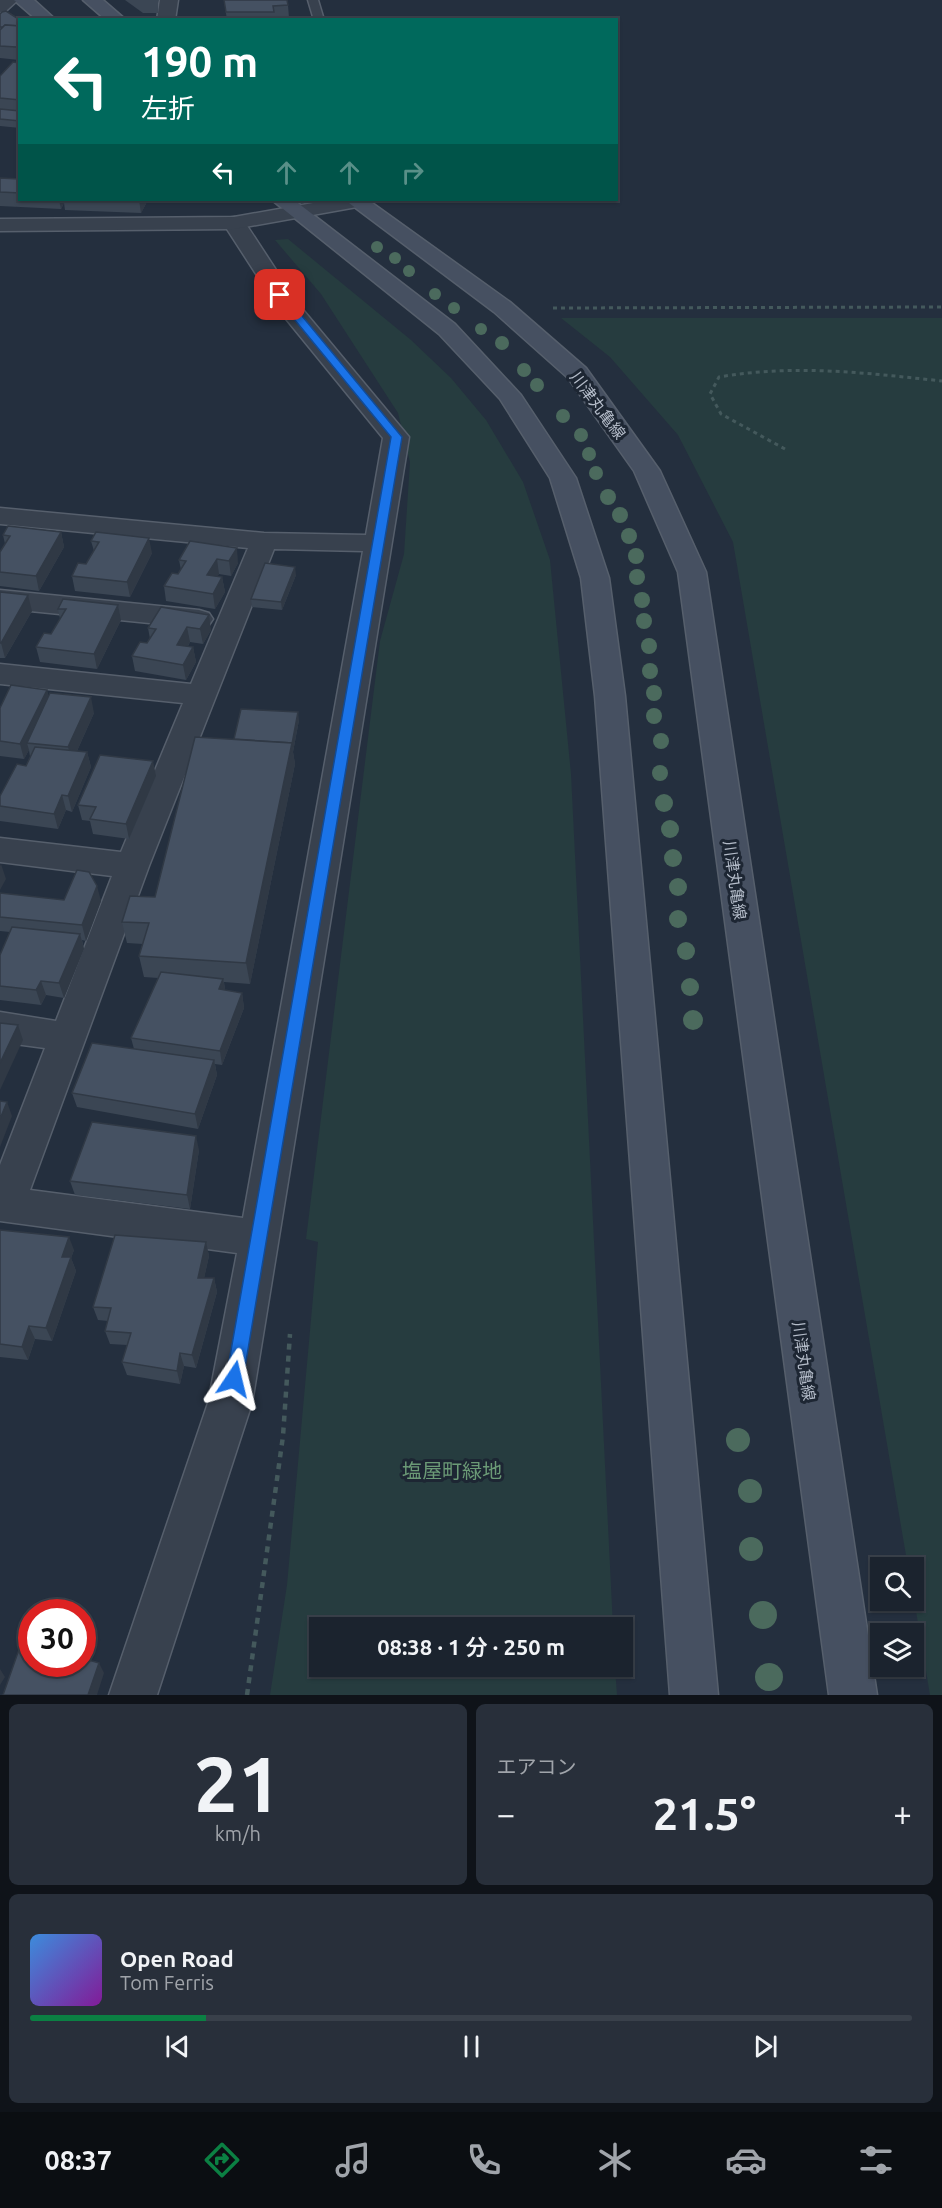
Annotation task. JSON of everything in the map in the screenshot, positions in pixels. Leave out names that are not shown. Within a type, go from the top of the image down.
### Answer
[{"type":"main road","points":[[23,0],[46,18]]},
{"type":"main road","points":[[92,0],[115,18]]},
{"type":"main road","name":"川津丸亀線","points":[[357,201],[502,307],[577,373],[647,471],[692,572],[853,1695]]},
{"type":"main road","points":[[289,205],[447,329],[509,395],[563,478],[595,578],[611,707],[694,1695]]},
{"type":"street","points":[[0,7],[9,0]]},
{"type":"street","points":[[166,18],[169,0]]},
{"type":"street","points":[[0,225],[234,223],[289,205],[343,201]]},
{"type":"street","points":[[133,1695],[230,1403],[396,437],[285,302],[234,223]]},
{"type":"street","points":[[0,516],[264,541],[376,543]]},
{"type":"street","points":[[260,1238],[3,1204],[132,866],[264,541]]},
{"type":"street","points":[[0,599],[231,622]]},
{"type":"street","points":[[0,674],[202,695]]},
{"type":"street","points":[[0,850],[132,866]]},
{"type":"street","points":[[0,1028],[67,1037]]},
{"type":"lane","points":[[313,0],[318,18]]},
{"type":"path","points":[[546,308],[942,307]]},
{"type":"path","points":[[785,449],[721,414],[710,394],[719,377],[752,370],[863,373],[942,381]]},
{"type":"path","points":[[246,1695],[283,1436],[290,1331]]},
{"type":"green space","name":"塩屋町緑地","points":[[288,239],[411,340],[451,378],[486,420],[523,482],[550,560],[571,774],[613,1617],[309,1617],[309,1677],[616,1677],[617,1695],[270,1695],[287,1585],[318,1242],[306,1239],[380,641],[404,554],[410,462],[398,413],[321,294],[275,240]]},
{"type":"green space","points":[[561,318],[942,318],[942,1695],[930,1695],[924,1659],[924,1623],[918,1623],[916,1611],[924,1611],[924,1557],[906,1557],[733,542],[678,435],[610,357]]},
{"type":"building","points":[[224,0],[287,0],[288,5],[273,6],[274,12],[226,12]]},
{"type":"building","points":[[6,11],[18,19],[18,26],[0,27],[2,12]]},
{"type":"building","points":[[5,25],[18,26],[18,46],[0,46],[0,30]]},
{"type":"building","points":[[13,62],[18,63],[18,100],[0,98],[0,76]]},
{"type":"building","points":[[0,109],[18,111],[18,121],[0,119]]},
{"type":"building","points":[[0,178],[18,179],[18,193],[0,192]]},
{"type":"building","points":[[8,526],[61,532],[36,576],[0,572],[0,552],[10,536],[3,535]]},
{"type":"building","points":[[96,532],[149,538],[127,582],[72,576],[78,563],[86,564],[99,542],[91,541]]},
{"type":"building","points":[[190,541],[237,548],[229,561],[217,559],[207,575],[222,577],[213,594],[164,586],[172,573],[178,574],[186,561],[179,560]]},
{"type":"building","points":[[265,563],[295,567],[281,602],[251,599]]},
{"type":"building","points":[[0,592],[28,595],[1,643],[0,643]]},
{"type":"building","points":[[63,599],[118,605],[94,654],[36,647],[44,633],[51,634],[66,609],[58,609]]},
{"type":"building","points":[[161,607],[209,615],[200,629],[187,627],[177,645],[193,647],[183,665],[132,656],[140,642],[147,643],[156,629],[148,628]]},
{"type":"building","points":[[11,685],[47,690],[20,744],[0,741],[0,708]]},
{"type":"building","points":[[50,693],[91,697],[68,747],[27,743]]},
{"type":"building","points":[[241,709],[298,712],[292,744],[234,739]]},
{"type":"building","points":[[195,737],[292,743],[246,963],[139,956],[149,923],[122,922],[130,896],[155,897]]},
{"type":"building","points":[[35,747],[87,752],[68,796],[62,795],[54,814],[0,806],[0,796],[17,764],[26,766]]},
{"type":"building","points":[[100,755],[153,761],[126,824],[90,819],[96,807],[78,805]]},
{"type":"building","points":[[77,870],[89,872],[97,886],[82,925],[0,917],[0,893],[64,900]]},
{"type":"building","points":[[12,927],[80,934],[59,983],[41,981],[36,990],[0,986],[0,955]]},
{"type":"building","points":[[161,972],[223,979],[219,989],[242,993],[220,1051],[131,1038]]},
{"type":"building","points":[[0,1023],[18,1025],[0,1063]]},
{"type":"building","points":[[92,1043],[214,1060],[195,1114],[72,1093]]},
{"type":"building","points":[[0,1101],[7,1102],[0,1119]]},
{"type":"building","points":[[92,1122],[196,1136],[187,1195],[70,1181]]},
{"type":"building","points":[[0,1230],[69,1237],[62,1257],[71,1257],[46,1328],[29,1326],[22,1347],[0,1344]]},
{"type":"building","points":[[115,1235],[206,1242],[198,1278],[214,1278],[192,1355],[180,1353],[177,1371],[122,1362],[131,1333],[105,1331],[111,1308],[93,1307]]},
{"type":"building","points":[[18,1652],[18,1677],[94,1677],[88,1695],[3,1695]]},
{"type":"route","points":[[234,1379],[396,437],[280,295]]}]
